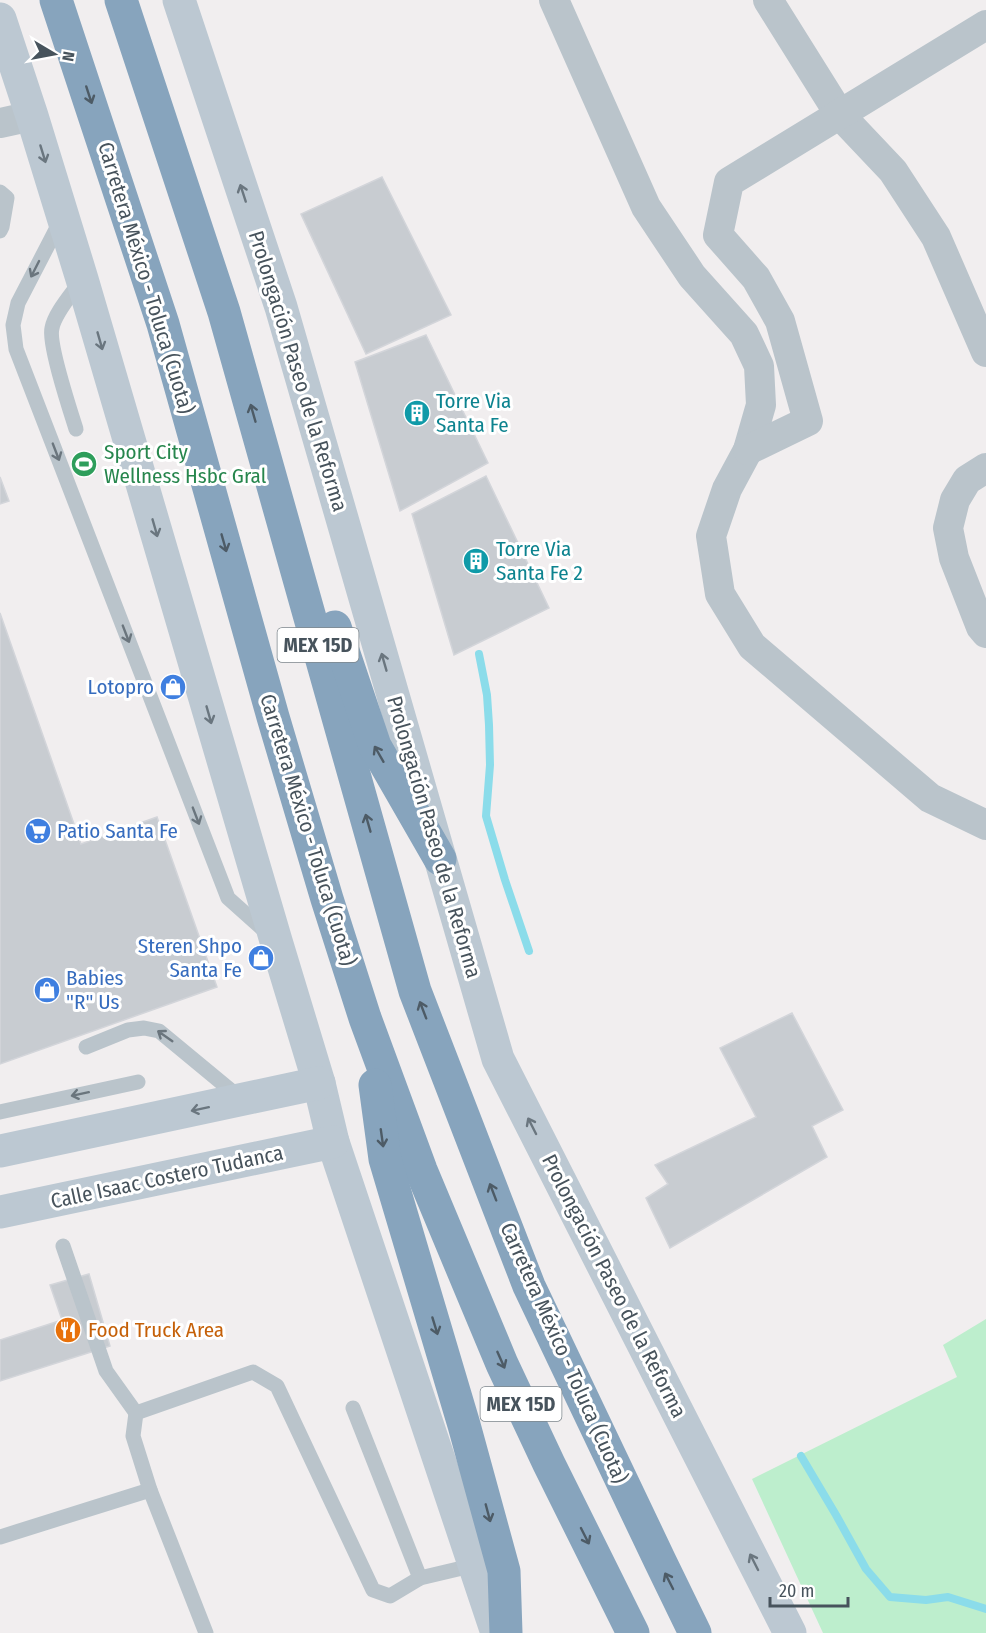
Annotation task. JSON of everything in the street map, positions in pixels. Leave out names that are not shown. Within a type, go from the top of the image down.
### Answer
[{"type":"highway","name":"Carretera México - Toluca (Cuota)","points":[[57,0],[163,324],[273,717],[365,1018],[421,1170],[502,1364],[633,1633]]},
{"type":"highway","name":"Carretera México - Toluca (Cuota)","points":[[121,0],[224,312],[415,991],[529,1286],[695,1633]]},
{"type":"highway","points":[[284,524],[328,606],[375,746],[440,859]]},
{"type":"highway","points":[[365,1018],[385,1159],[465,1425],[504,1571],[506,1633]]},
{"type":"main road","name":"Prolongación Paseo de la Reforma","points":[[179,0],[281,308],[498,1059],[790,1633]]},
{"type":"main road","points":[[0,19],[10,79],[32,117],[319,1083],[333,1142],[497,1633]]},
{"type":"main road","points":[[0,1151],[319,1083]]},
{"type":"main road","name":"Calle Isaac Costero Tudanca","points":[[0,1212],[333,1142]]},
{"type":"street","points":[[554,0],[646,207],[692,276],[744,334],[759,366],[761,405],[748,450],[727,489],[711,537],[720,594],[752,646],[930,798],[986,825]]},
{"type":"street","points":[[768,0],[840,115],[893,171],[936,237],[986,352]]},
{"type":"street","points":[[748,450],[808,421],[780,321],[756,278],[718,235],[729,182],[986,25]]},
{"type":"street","points":[[0,123],[32,117]]},
{"type":"street","points":[[692,276],[739,259]]},
{"type":"street","points":[[986,468],[967,480],[955,500],[948,528],[954,558],[981,627],[986,633]]},
{"type":"lane","points":[[0,192],[7,198],[0,231]]},
{"type":"lane","points":[[62,217],[18,303],[13,325],[16,349],[228,898],[276,941]]},
{"type":"lane","points":[[76,429],[52,344],[51,329],[81,279]]},
{"type":"lane","points":[[86,1047],[128,1030],[144,1028],[159,1031],[242,1100]]},
{"type":"lane","points":[[0,1112],[138,1082]]},
{"type":"lane","points":[[63,1246],[106,1371],[136,1413],[133,1436],[150,1490],[206,1633]]},
{"type":"lane","points":[[136,1413],[253,1372],[277,1386],[373,1590],[390,1596],[420,1578],[475,1565]]},
{"type":"lane","points":[[353,1408],[420,1578]]},
{"type":"lane","points":[[0,1537],[150,1490]]},
{"type":"green space","points":[[986,1319],[986,1633],[823,1633],[752,1479],[957,1377],[943,1345]]},
{"type":"building","points":[[382,177],[451,315],[366,354],[301,214]]},
{"type":"building","name":"Torre Via Santa Fe","points":[[426,335],[488,463],[400,511],[355,362]]},
{"type":"building","name":"Torre Via Santa Fe 2","points":[[486,476],[549,608],[454,655],[412,514]]},
{"type":"building","points":[[0,477],[9,501],[0,504]]},
{"type":"building","name":"Patio Santa Fe","points":[[0,613],[81,844],[157,817],[217,987],[0,1064]]},
{"type":"building","points":[[792,1013],[843,1110],[812,1126],[827,1157],[670,1248],[646,1198],[668,1184],[655,1165],[756,1117],[720,1048]]},
{"type":"building","name":"Food Truck Area","points":[[89,1274],[110,1346],[0,1381],[0,1340],[62,1320],[50,1285]]},
{"type":"waterway","points":[[479,654],[487,695],[489,725],[490,765],[486,816],[529,951]]},
{"type":"waterway","points":[[801,1456],[866,1569],[890,1597],[926,1600],[948,1597],[986,1609]]},
{"type":"place","name":"Torre Via Santa Fe","points":[[417,413]]},
{"type":"place","name":"Sport City Wellness Hsbc Gral","points":[[84,464]]},
{"type":"place","name":"Torre Via Santa Fe 2","points":[[476,561]]},
{"type":"place","name":"Lotopro","points":[[173,687]]},
{"type":"place","name":"Patio Santa Fe","points":[[38,831]]},
{"type":"place","name":"Steren Shpo Santa Fe","points":[[261,958]]},
{"type":"place","name":"Babies \"R\" Us","points":[[47,990]]},
{"type":"place","name":"Food Truck Area","points":[[68,1330]]}]
